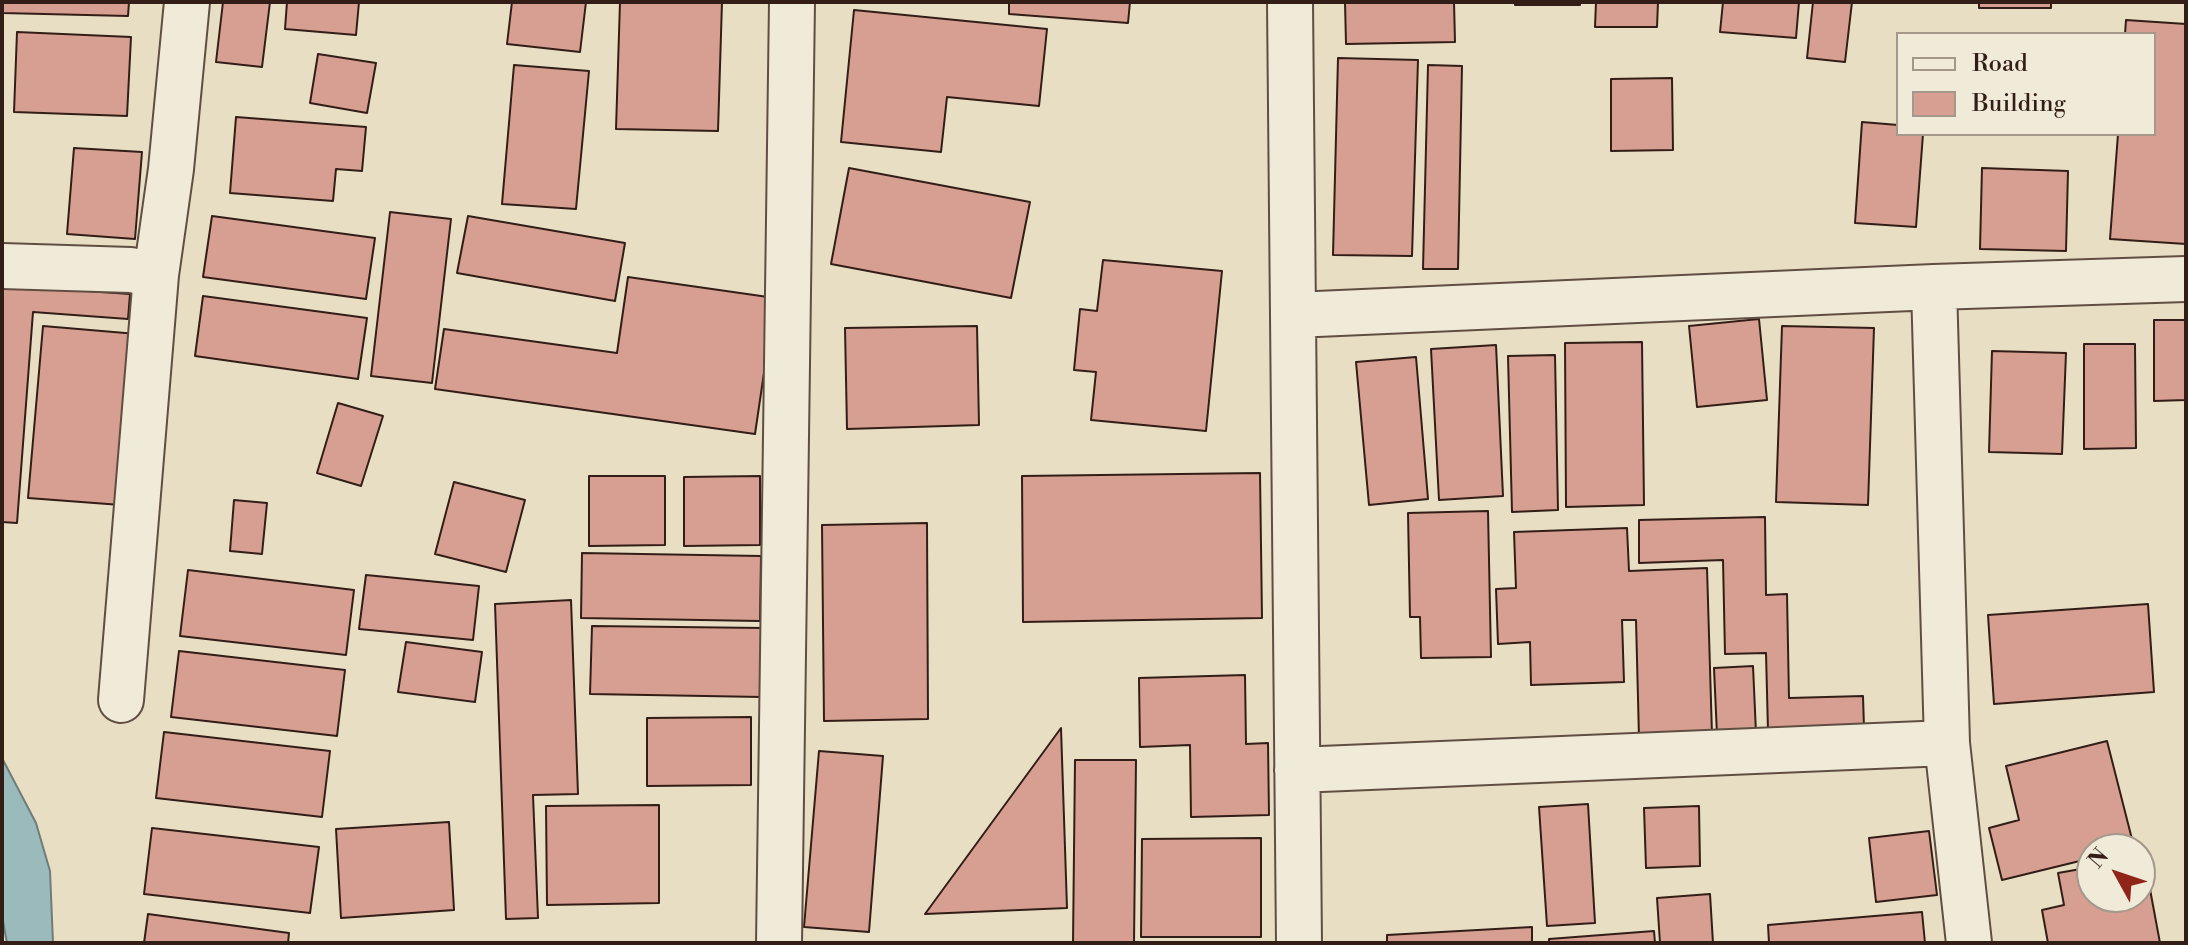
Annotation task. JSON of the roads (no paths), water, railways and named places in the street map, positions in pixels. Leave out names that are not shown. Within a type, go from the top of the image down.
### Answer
[{"type":"street","points":[[121,700],[156,275],[171,169],[187,2]]},
{"type":"street","points":[[779,943],[792,2]]},
{"type":"street","points":[[1290,2],[1299,943]]},
{"type":"street","points":[[2,266],[131,270],[156,275]]},
{"type":"street","points":[[1294,315],[2186,279]]},
{"type":"street","points":[[1934,287],[1947,743],[1969,943]]},
{"type":"street","points":[[1297,770],[1947,743]]},
{"type":"water","points":[[2,758],[36,823],[50,871],[53,943],[7,943],[2,916]]}]
